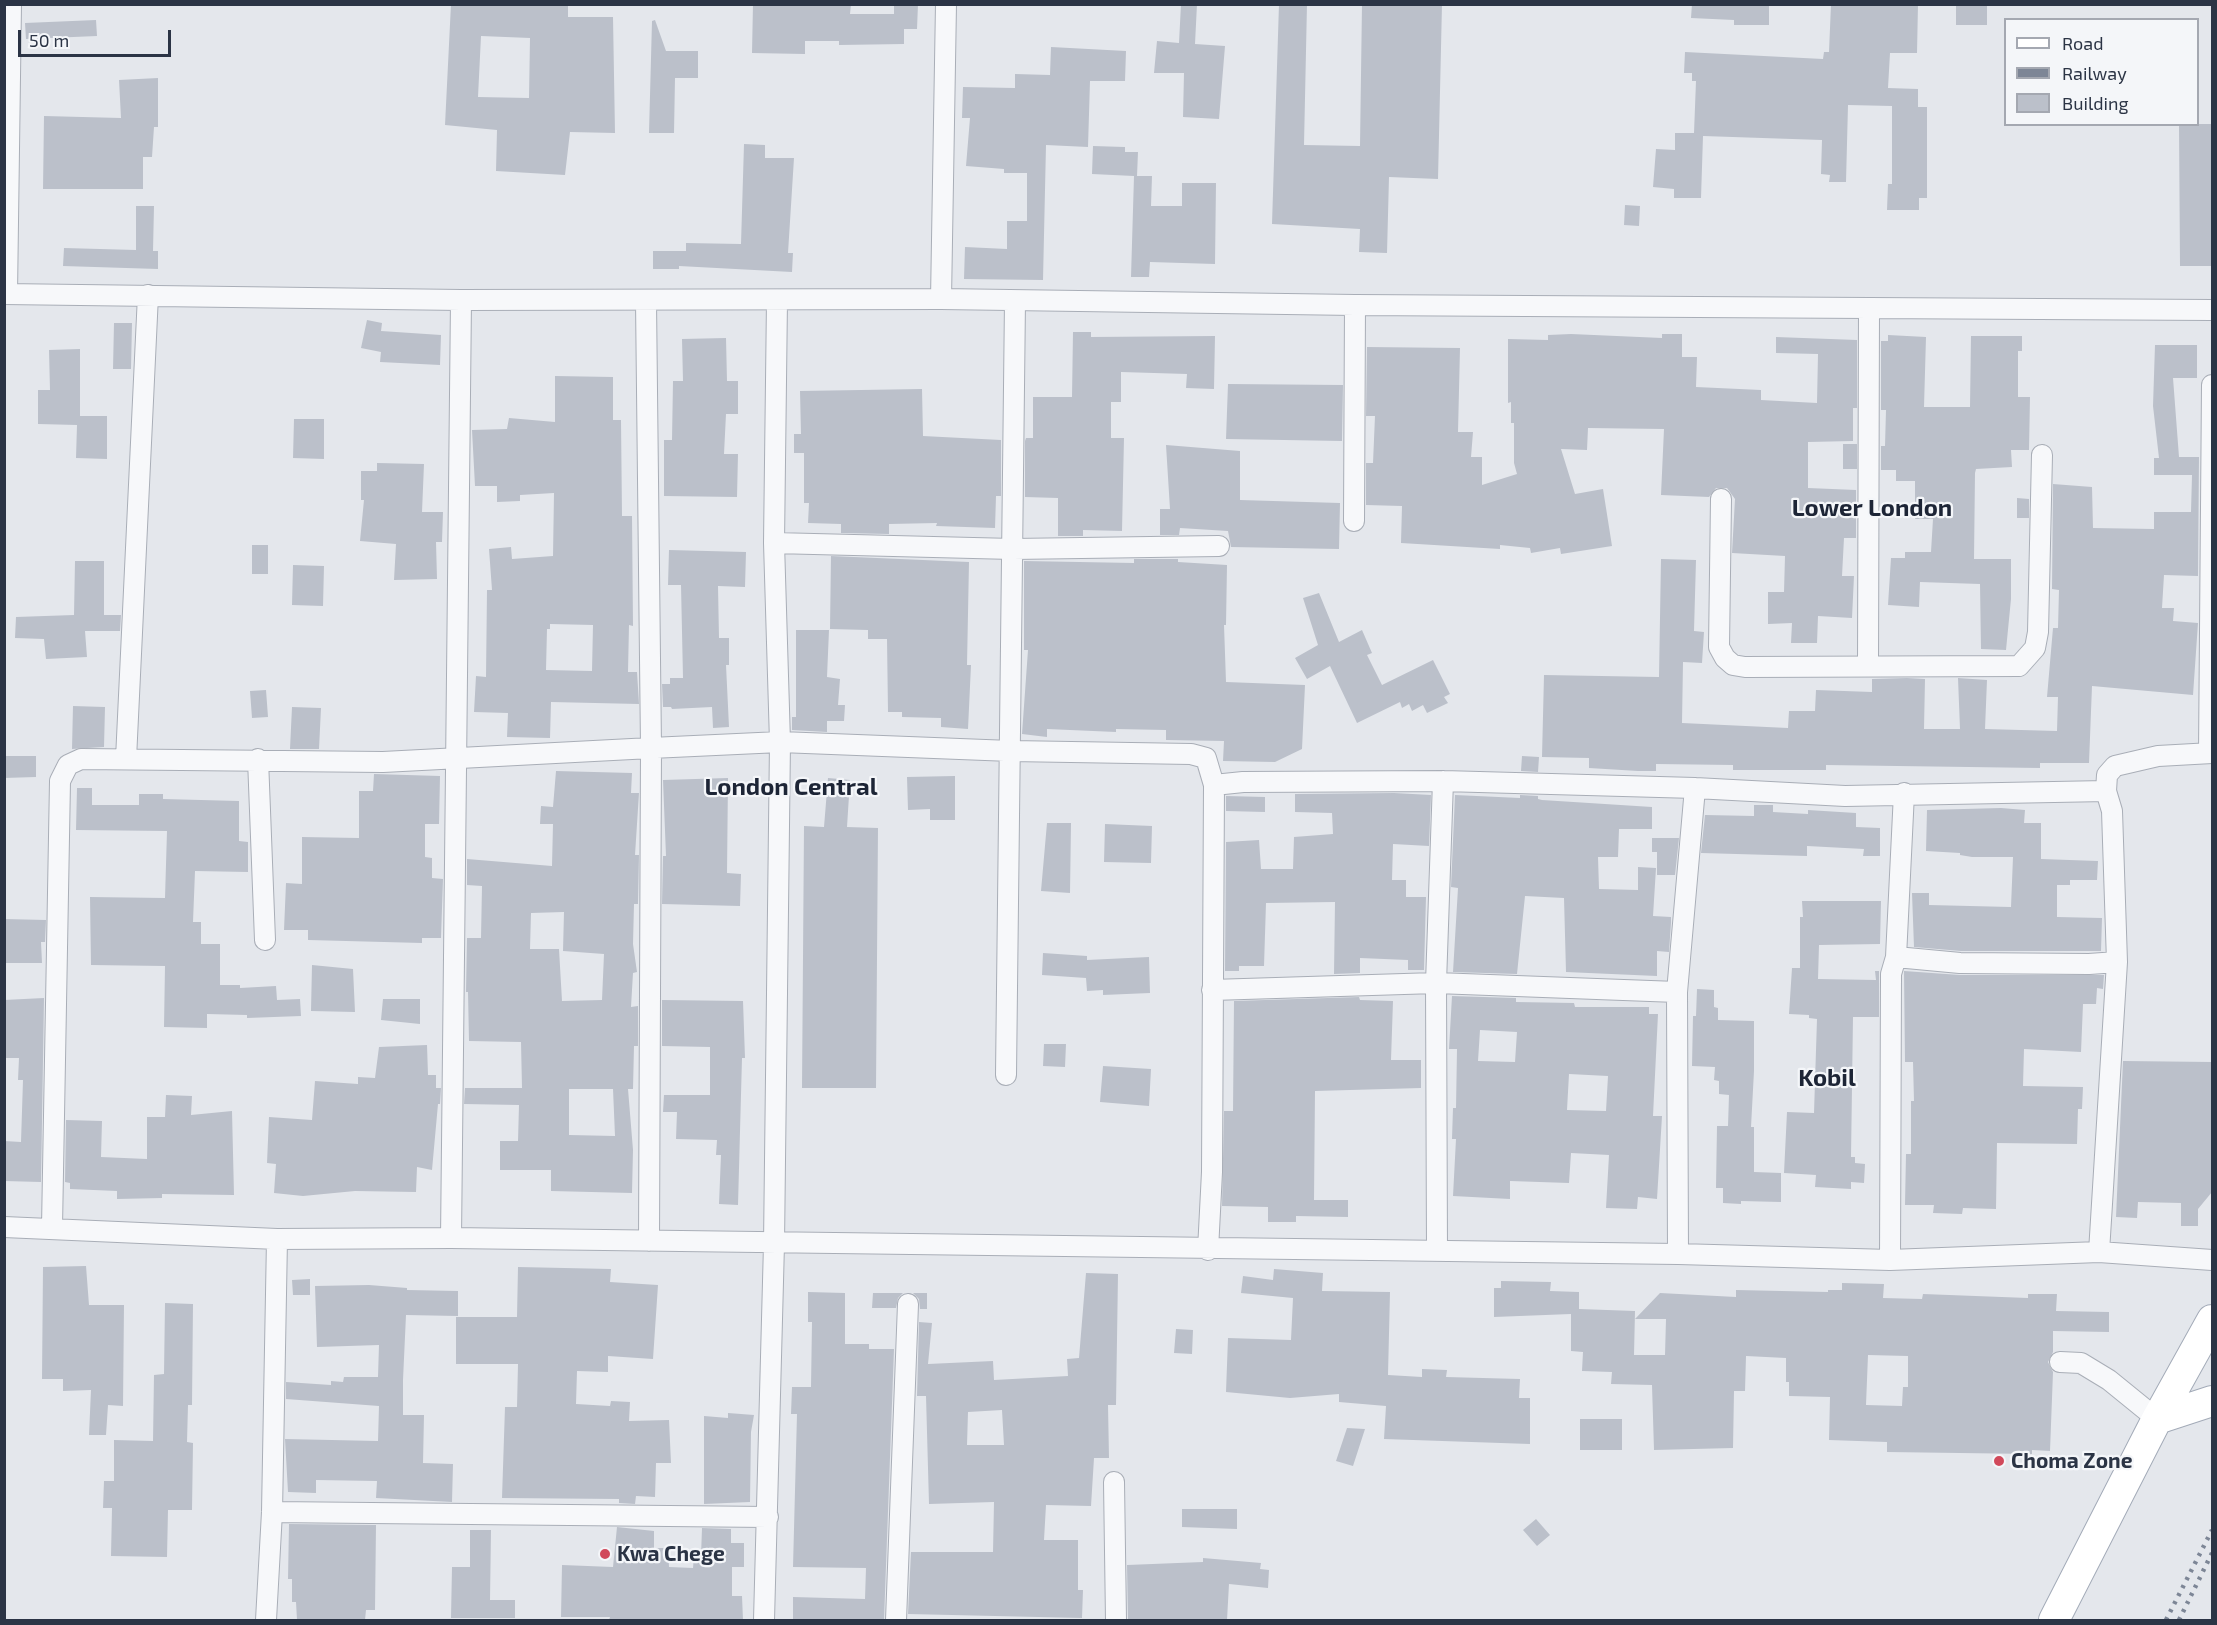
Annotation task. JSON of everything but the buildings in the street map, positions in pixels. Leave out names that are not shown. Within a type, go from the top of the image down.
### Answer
[{"type":"main road","points":[[2054,1620],[2157,1419],[2205,1351],[2212,1320]]},
{"type":"main road","points":[[2157,1419],[2212,1401]]},
{"type":"street","points":[[11,4],[6,294],[646,301],[941,298],[1355,305],[2212,310]]},
{"type":"street","points":[[941,298],[946,4]]},
{"type":"street","points":[[126,759],[148,295]]},
{"type":"street","points":[[451,1238],[458,757],[461,300]]},
{"type":"street","points":[[764,1620],[774,1244],[780,742],[774,543],[777,300]]},
{"type":"street","points":[[646,301],[651,748],[649,1241]]},
{"type":"street","points":[[1006,1075],[1015,301]]},
{"type":"street","points":[[1354,521],[1355,305]]},
{"type":"street","points":[[1868,666],[1869,308]]},
{"type":"street","points":[[2099,1251],[2117,962],[2112,811],[2106,791],[2107,775],[2115,766],[2158,756],[2211,753],[2212,385]]},
{"type":"street","points":[[1722,500],[1719,647],[1725,658],[1733,665],[1745,667],[2019,666],[2035,648],[2038,632],[2042,455]]},
{"type":"street","points":[[774,543],[1013,549],[1220,546]]},
{"type":"street","points":[[52,1227],[60,781],[68,765],[81,759],[383,762],[780,742],[1011,751],[1191,754],[1206,758],[1214,785],[1212,1172],[1208,1250]]},
{"type":"street","points":[[258,759],[265,940]]},
{"type":"street","points":[[1214,785],[1443,781],[1695,788],[1845,796],[2106,791]]},
{"type":"street","points":[[1437,1251],[1436,983],[1443,781]]},
{"type":"street","points":[[1678,1254],[1677,992],[1695,788]]},
{"type":"street","points":[[1890,1260],[1891,974],[1896,957],[1904,794]]},
{"type":"street","points":[[1896,957],[1960,963],[2089,964],[2117,962]]},
{"type":"street","points":[[1212,990],[1436,983],[1677,992]]},
{"type":"street","points":[[4,1227],[52,1227],[277,1239],[451,1238],[1208,1250],[1678,1254],[1890,1260],[2099,1251],[2212,1260]]},
{"type":"street","points":[[266,1620],[272,1512],[277,1239]]},
{"type":"street","points":[[896,1620],[908,1304]]},
{"type":"street","points":[[2060,1362],[2081,1363],[2109,1380],[2157,1419]]},
{"type":"street","points":[[1114,1482],[1116,1620]]},
{"type":"street","points":[[272,1512],[768,1517]]},
{"type":"railway","points":[[2166,1620],[2212,1530]]},
{"type":"railway","points":[[2179,1620],[2212,1553]]},
{"type":"place","name":"Choma Zone","points":[[1999,1461]]},
{"type":"place","name":"Kwa Chege","points":[[605,1554]]},
{"type":"district","name":"Lower London","points":[[1872,508]]},
{"type":"district","name":"London Central","points":[[791,787]]},
{"type":"district","name":"Kobil","points":[[1827,1078]]}]
